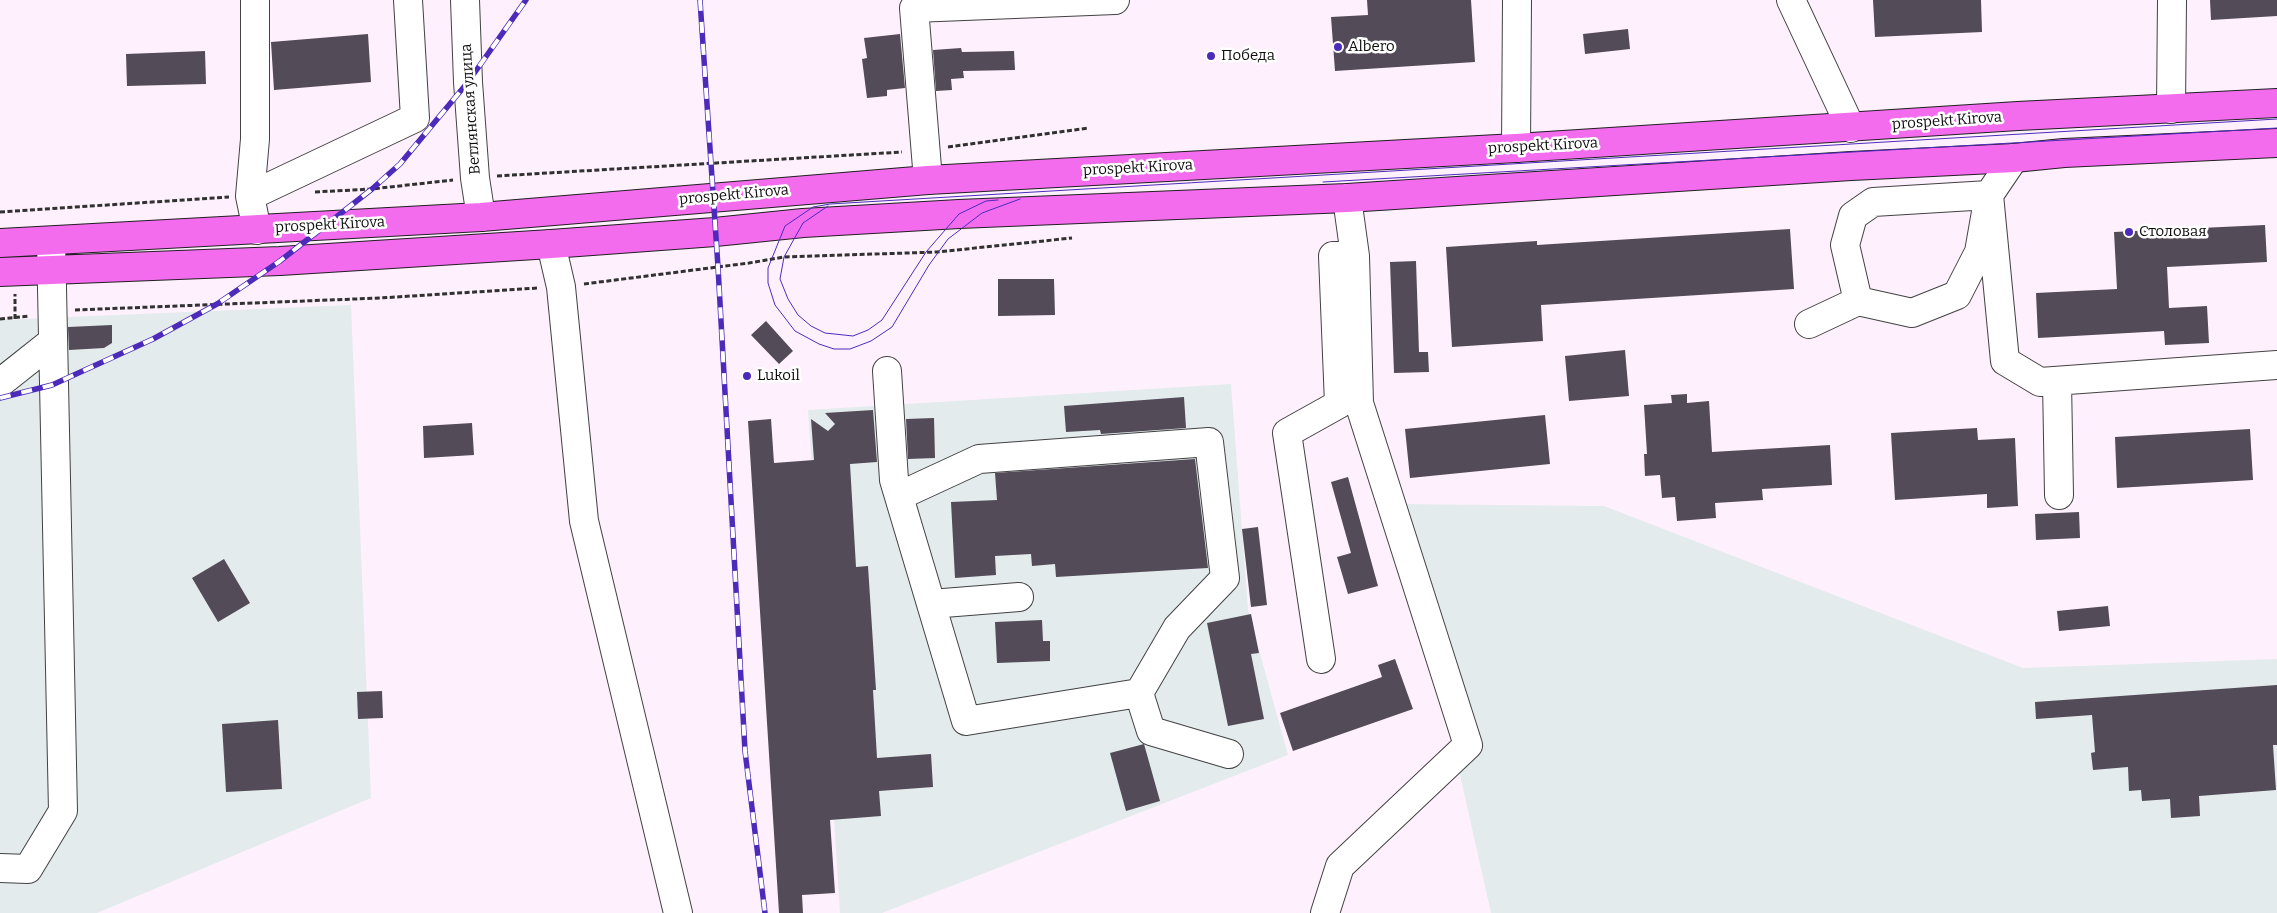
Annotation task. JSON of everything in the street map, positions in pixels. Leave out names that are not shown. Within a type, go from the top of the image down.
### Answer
[{"type":"main road","name":"prospekt Kirova","points":[[0,243],[481,217],[928,180],[1516,148],[2018,116],[2277,102]]},
{"type":"main road","points":[[2014,158],[2018,116]]},
{"type":"main road","points":[[1851,128],[1851,166]]},
{"type":"main road","points":[[0,272],[280,260],[551,244],[715,232],[803,223],[959,214],[1347,198],[1851,166],[2014,158],[2064,153],[2277,144]]},
{"type":"street","points":[[255,0],[255,140],[250,196],[257,230]]},
{"type":"street","points":[[250,196],[415,118],[408,0]]},
{"type":"street","name":"Ветлянская улица","points":[[465,0],[475,178],[481,217]]},
{"type":"street","points":[[928,180],[914,8],[944,3],[1115,0]]},
{"type":"street","points":[[1516,148],[1517,0]]},
{"type":"street","points":[[1791,0],[1851,128]]},
{"type":"street","points":[[2171,109],[2172,0]]},
{"type":"street","points":[[1809,324],[1858,301],[1912,313],[1957,295],[1979,252],[1989,195],[2014,158]]},
{"type":"street","points":[[1858,301],[1846,245],[1853,216],[1873,202],[1989,195]]},
{"type":"street","points":[[1989,195],[2005,361],[2040,382],[2277,365]]},
{"type":"street","points":[[1325,913],[1340,866],[1468,745],[1359,403],[1355,256],[1347,198]]},
{"type":"street","points":[[0,868],[28,869],[63,811],[50,241]]},
{"type":"street","points":[[551,244],[561,287],[584,520],[678,913]]},
{"type":"street","points":[[1321,659],[1287,433],[1339,404],[1333,256],[1355,256]]},
{"type":"street","points":[[0,383],[53,341]]},
{"type":"street","points":[[887,371],[894,480],[966,721],[1138,693],[1177,628],[1225,578],[1209,442],[979,460],[899,496]]},
{"type":"street","points":[[2057,381],[2059,495]]},
{"type":"street","points":[[931,604],[1019,597]]},
{"type":"street","points":[[1138,693],[1151,731],[1229,754]]},
{"type":"path","points":[[306,193],[372,189],[475,178],[926,150],[1089,128]]},
{"type":"path","points":[[0,212],[250,196]]},
{"type":"shaded area","points":[[351,305],[371,798],[97,913],[0,913],[0,320]]},
{"type":"shaded area","points":[[1231,384],[1248,610],[1288,755],[882,913],[840,913],[808,410]]},
{"type":"shaded area","points":[[1399,504],[1604,506],[2023,668],[2277,659],[2277,913],[1491,913]]},
{"type":"building","points":[[1367,0],[1471,0],[1475,62],[1335,71],[1331,17],[1368,15]]},
{"type":"building","points":[[1873,0],[1981,0],[1982,32],[1875,37]]},
{"type":"building","points":[[2210,0],[2277,0],[2277,16],[2211,20]]},
{"type":"building","points":[[1628,29],[1630,49],[1585,54],[1583,34]]},
{"type":"building","points":[[368,34],[371,82],[274,90],[271,42]]},
{"type":"building","points":[[900,34],[905,88],[887,90],[887,96],[867,98],[862,59],[867,58],[864,38]]},
{"type":"building","points":[[961,48],[962,52],[1014,51],[1015,70],[963,71],[964,78],[951,79],[952,90],[936,91],[933,50]]},
{"type":"building","points":[[205,51],[206,84],[127,86],[126,54]]},
{"type":"building","points":[[2265,225],[2267,262],[2167,267],[2169,308],[2207,306],[2209,343],[2165,345],[2164,331],[2038,338],[2036,293],[2117,289],[2114,232]]},
{"type":"building","points":[[1790,229],[1794,289],[1541,305],[1543,341],[1452,347],[1446,247],[1537,241],[1537,245]]},
{"type":"building","points":[[1416,261],[1419,352],[1428,352],[1429,372],[1394,373],[1390,262]]},
{"type":"building","points":[[998,279],[1054,279],[1055,315],[998,316]]},
{"type":"building","points":[[766,321],[793,351],[779,364],[751,335]]},
{"type":"building","points":[[112,325],[112,343],[104,348],[69,350],[68,327]]},
{"type":"building","points":[[1625,350],[1629,396],[1569,401],[1565,356]]},
{"type":"building","points":[[1687,394],[1687,403],[1709,401],[1712,452],[1830,445],[1832,485],[1762,489],[1763,500],[1715,503],[1716,518],[1677,521],[1675,497],[1662,498],[1660,475],[1645,476],[1644,454],[1647,454],[1644,405],[1672,403],[1671,395]]},
{"type":"building","points":[[1184,397],[1186,428],[1101,434],[1100,430],[1066,432],[1064,406]]},
{"type":"building","points":[[873,410],[877,462],[850,464],[856,567],[868,566],[876,690],[873,690],[877,758],[931,754],[933,787],[879,791],[881,816],[830,820],[835,893],[802,895],[803,913],[779,913],[748,421],[771,419],[774,463],[814,460],[811,419],[828,431],[835,424],[825,413]]},
{"type":"building","points":[[1545,415],[1550,464],[1410,478],[1405,429]]},
{"type":"building","points":[[934,418],[935,458],[908,459],[906,419]]},
{"type":"building","points":[[472,423],[474,455],[424,458],[423,426]]},
{"type":"building","points":[[1977,428],[1978,440],[2015,438],[2018,506],[1987,508],[1987,494],[1895,500],[1891,433]]},
{"type":"building","points":[[2250,429],[2253,480],[2117,488],[2115,437]]},
{"type":"building","points":[[1195,459],[1208,568],[1056,577],[1055,564],[1032,566],[1031,554],[995,556],[996,575],[955,578],[951,502],[997,500],[995,473]]},
{"type":"building","points":[[1348,477],[1378,586],[1348,594],[1337,557],[1351,553],[1331,482]]},
{"type":"building","points":[[2079,512],[2080,538],[2036,540],[2035,514]]},
{"type":"building","points":[[1258,527],[1267,605],[1251,607],[1242,529]]},
{"type":"building","points":[[224,559],[250,603],[218,622],[192,578]]},
{"type":"building","points":[[2108,606],[2110,626],[2059,631],[2057,611]]},
{"type":"building","points":[[1251,614],[1259,653],[1251,654],[1264,719],[1228,726],[1207,623]]},
{"type":"building","points":[[1042,620],[1043,641],[1050,641],[1050,661],[997,663],[995,622]]},
{"type":"building","points":[[1395,659],[1413,709],[1293,751],[1280,713],[1382,677],[1378,665]]},
{"type":"building","points":[[2277,685],[2277,745],[2273,745],[2276,790],[2199,796],[2200,816],[2171,818],[2170,799],[2142,801],[2141,790],[2129,791],[2128,767],[2093,770],[2091,753],[2095,752],[2092,715],[2036,719],[2035,702]]},
{"type":"building","points":[[382,691],[383,718],[358,719],[357,692]]},
{"type":"building","points":[[278,720],[282,789],[226,792],[222,724]]},
{"type":"building","points":[[1144,744],[1160,801],[1126,811],[1110,753]]},
{"type":"tram line","points":[[1020,199],[982,213],[948,239],[929,265],[892,327],[871,341],[850,349],[834,349],[819,344],[795,331],[775,305],[768,283],[768,268],[785,226],[813,207],[830,204],[2277,119]]},
{"type":"tram line","points":[[1323,182],[2277,128]]},
{"type":"tram line","points":[[828,206],[803,223],[784,257],[780,279],[788,299],[798,315],[811,326],[825,333],[853,336],[868,330],[882,320],[926,252],[959,214],[986,201],[998,200]]},
{"type":"railway","points":[[0,398],[52,385],[153,339],[217,304],[280,261],[372,189],[400,164],[468,82],[526,0]]},
{"type":"railway","points":[[700,0],[718,267],[745,751],[765,913]]},
{"type":"place","name":"Albero","points":[[1338,47]]},
{"type":"place","name":"Победа","points":[[1211,56]]},
{"type":"place","name":"Столовая","points":[[2129,232]]},
{"type":"place","name":"Lukoil","points":[[747,376]]}]
